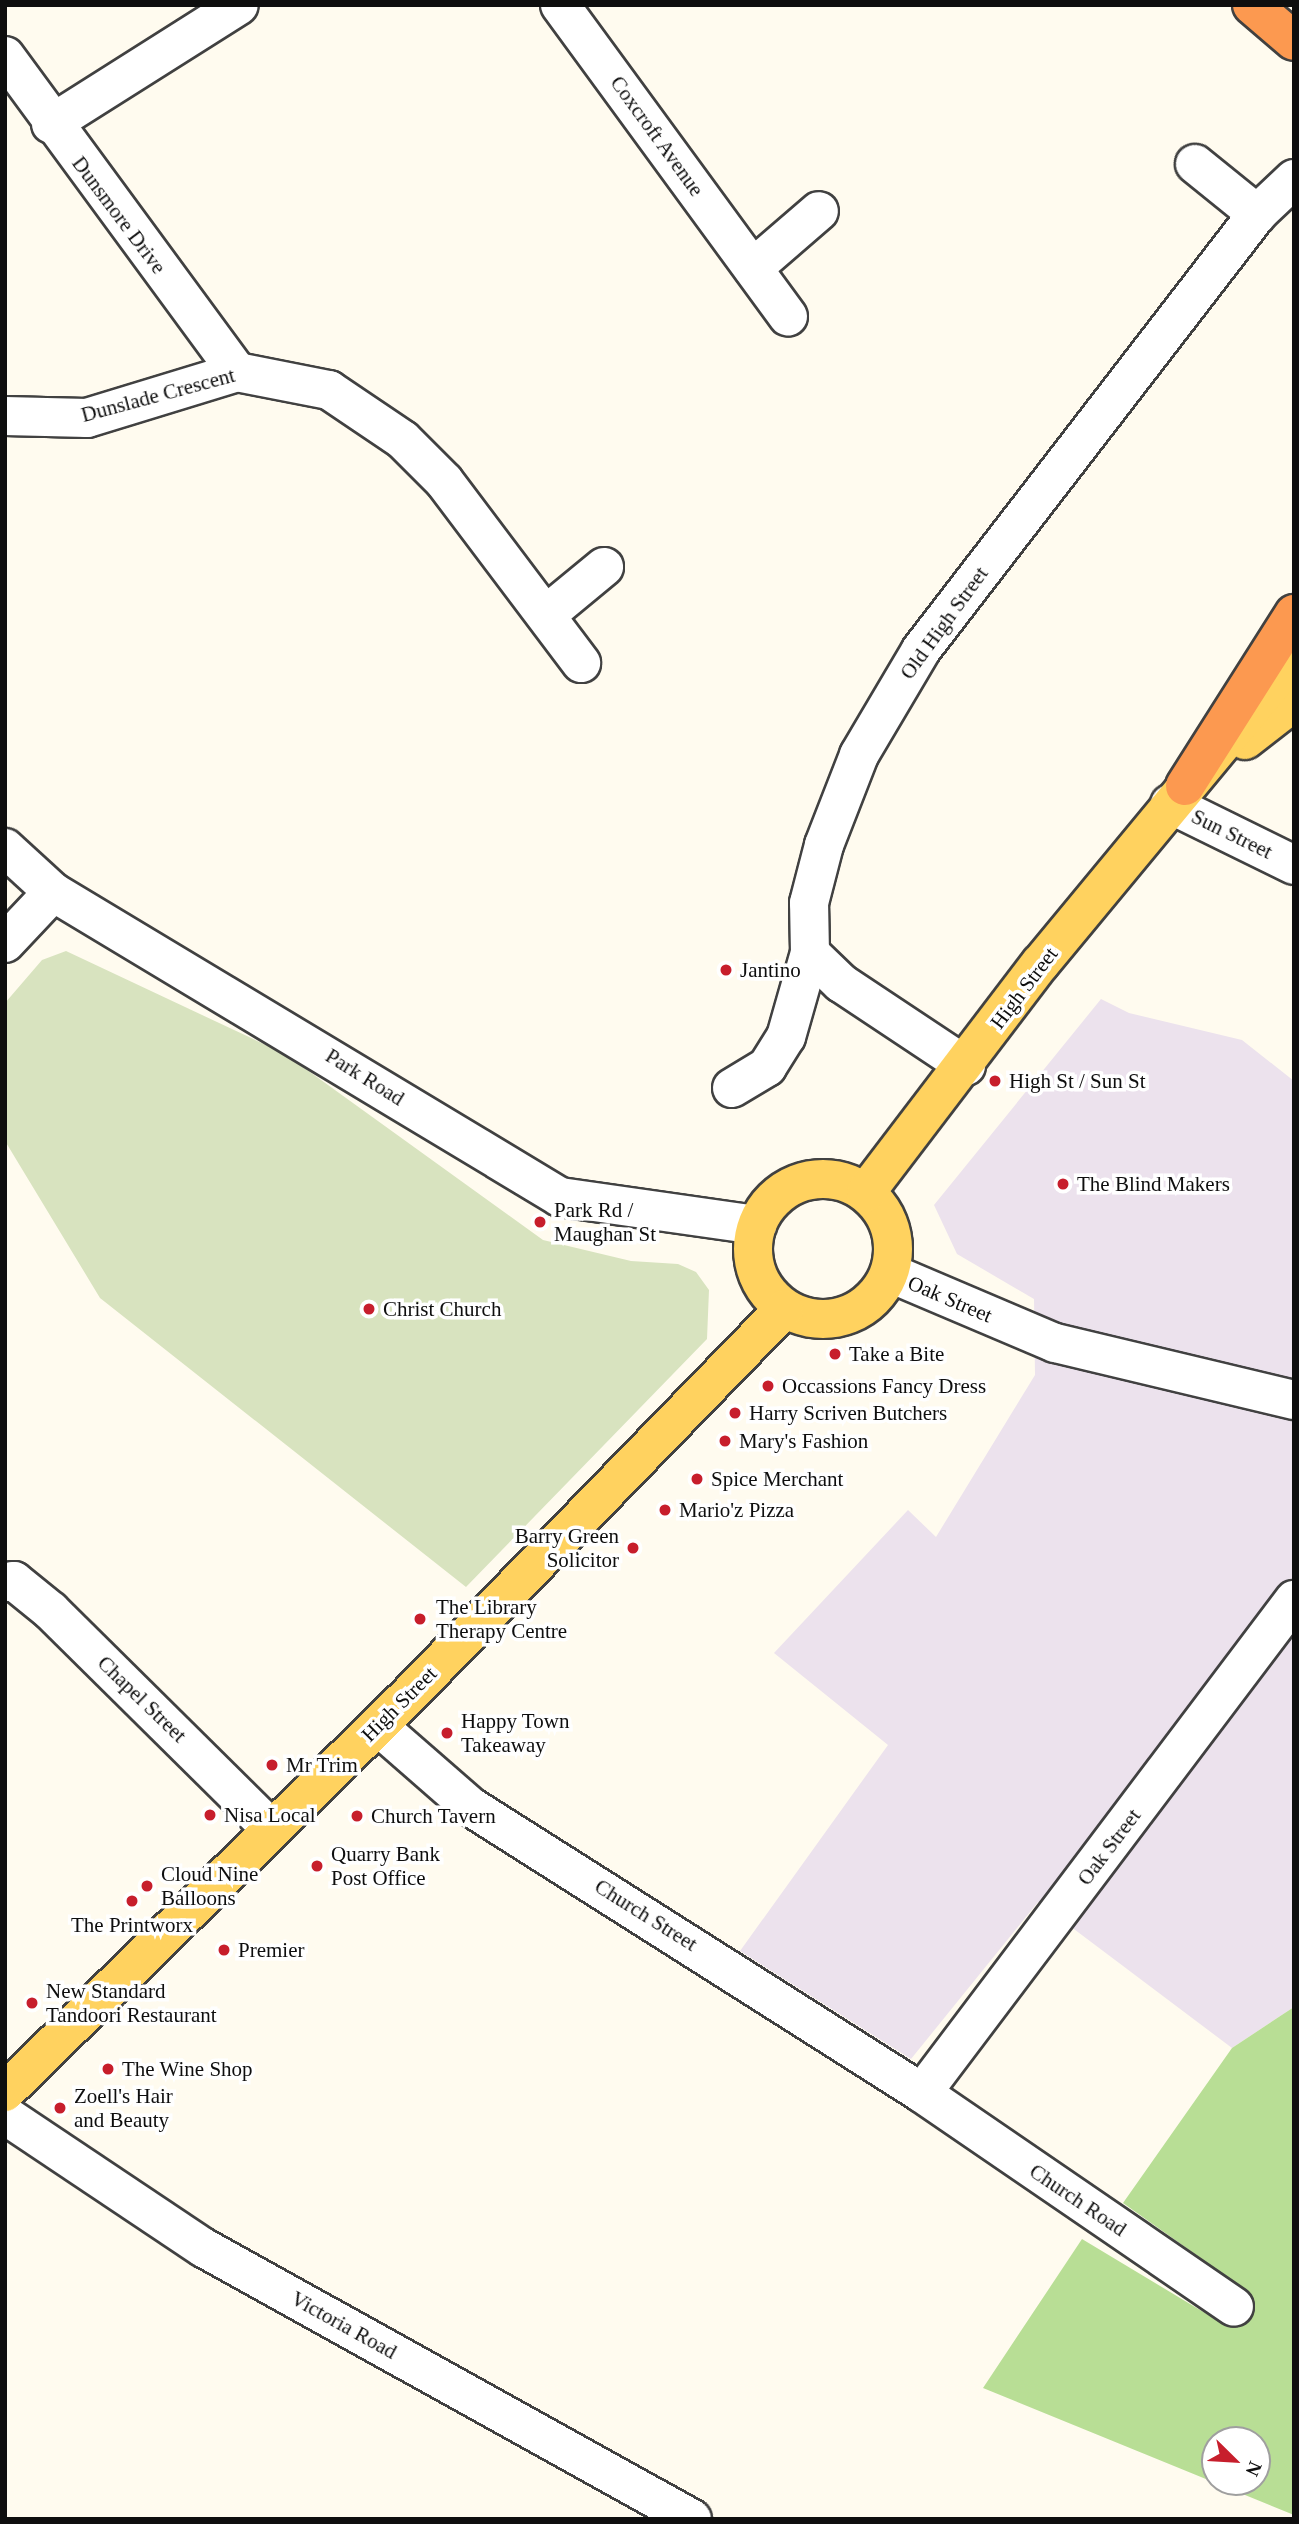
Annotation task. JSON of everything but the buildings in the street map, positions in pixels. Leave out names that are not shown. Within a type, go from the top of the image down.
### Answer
[{"type":"highway","points":[[1252,5],[1294,41]]},
{"type":"highway","points":[[1177,795],[1294,614]]},
{"type":"main road","name":"High Street","points":[[866,1192],[1177,795],[1294,657]]},
{"type":"main road","name":"High Street","points":[[1177,795],[1294,702]]},
{"type":"main road","points":[[824,1178],[866,1192],[891,1228],[890,1273],[863,1308],[842,1317],[820,1320],[784,1309],[758,1277],[757,1225],[767,1206],[802,1181],[824,1178]]},
{"type":"main road","name":"High Street","points":[[5,2092],[378,1726],[784,1309]]},
{"type":"street","points":[[51,124],[239,5]]},
{"type":"street","name":"Coxcroft Avenue","points":[[560,5],[788,316]]},
{"type":"street","name":"Dunsmore Drive","points":[[5,56],[51,124],[237,372]]},
{"type":"street","points":[[1195,164],[1257,214]]},
{"type":"street","name":"Old High Street","points":[[732,1088],[767,1067],[786,1037],[810,953],[809,903],[824,845],[859,755],[920,650],[1257,214],[1294,179]]},
{"type":"street","points":[[753,268],[819,211]]},
{"type":"street","name":"Dunslade Crescent","points":[[5,416],[87,418],[237,372],[329,390],[403,440],[444,481],[547,614],[581,663]]},
{"type":"street","points":[[547,614],[604,567]]},
{"type":"street","name":"Sun Street","points":[[1177,795],[1294,864]]},
{"type":"street","name":"Park Road","points":[[5,848],[53,892],[560,1197],[757,1225]]},
{"type":"street","points":[[5,943],[53,892]]},
{"type":"street","points":[[810,953],[841,983],[966,1066]]},
{"type":"street","name":"Oak Street","points":[[890,1273],[1055,1343],[1294,1400]]},
{"type":"street","name":"Chapel Street","points":[[5,1582],[14,1581],[51,1611],[271,1829]]},
{"type":"street","name":"Oak Street","points":[[922,2093],[1294,1600]]},
{"type":"street","name":"Church Street","points":[[378,1726],[471,1807],[922,2093]]},
{"type":"street","name":"Church Road","points":[[922,2093],[1234,2306]]},
{"type":"street","name":"Victoria Road","points":[[5,2115],[204,2248],[692,2519]]},
{"type":"shaded area","points":[[1101,999],[1129,1013],[1242,1040],[1294,1081],[1294,2007],[1232,2048],[1038,1902],[911,2059],[740,1951],[888,1745],[774,1653],[908,1510],[936,1537],[1035,1375],[1034,1299],[957,1254],[934,1205]]},
{"type":"green space","points":[[66,951],[285,1054],[543,1240],[631,1261],[678,1264],[696,1272],[709,1290],[707,1339],[466,1587],[100,1298],[5,1141],[5,1003],[42,960]]},
{"type":"green space","points":[[1294,2007],[1294,2515],[1247,2496],[1271,2496],[1271,2426],[1201,2426],[1201,2477],[983,2388],[1082,2239],[1210,2316],[1233,2281],[1123,2203],[1232,2048]]},
{"type":"place","name":"Jantino","points":[[726,970]]},
{"type":"place","name":"High St / Sun St","points":[[995,1081]]},
{"type":"place","name":"The Blind Makers","points":[[1063,1184]]},
{"type":"place","name":"Park Rd / Maughan St","points":[[540,1222]]},
{"type":"place","name":"Christ Church","points":[[369,1309]]},
{"type":"place","name":"Take a Bite","points":[[835,1354]]},
{"type":"place","name":"Occassions Fancy Dress","points":[[768,1386]]},
{"type":"place","name":"Harry Scriven Butchers","points":[[735,1413]]},
{"type":"place","name":"Mary's Fashion","points":[[725,1441]]},
{"type":"place","name":"Spice Merchant","points":[[697,1479]]},
{"type":"place","name":"Mario'z Pizza","points":[[665,1510]]},
{"type":"place","name":"Barry Green Solicitor","points":[[633,1548]]},
{"type":"place","name":"The Library Therapy Centre","points":[[420,1619]]},
{"type":"place","name":"Happy Town Takeaway","points":[[447,1733]]},
{"type":"place","name":"Mr Trim","points":[[272,1765]]},
{"type":"place","name":"Nisa Local","points":[[210,1815]]},
{"type":"place","name":"Church Tavern","points":[[357,1816]]},
{"type":"place","name":"Quarry Bank Post Office","points":[[317,1866]]},
{"type":"place","name":"Cloud Nine Balloons","points":[[147,1886]]},
{"type":"place","name":"The Printworx","points":[[132,1901]]},
{"type":"place","name":"Premier","points":[[224,1950]]},
{"type":"place","name":"New Standard Tandoori Restaurant","points":[[32,2003]]},
{"type":"place","name":"The Wine Shop","points":[[108,2069]]},
{"type":"place","name":"Zoell's Hair and Beauty","points":[[60,2108]]}]
